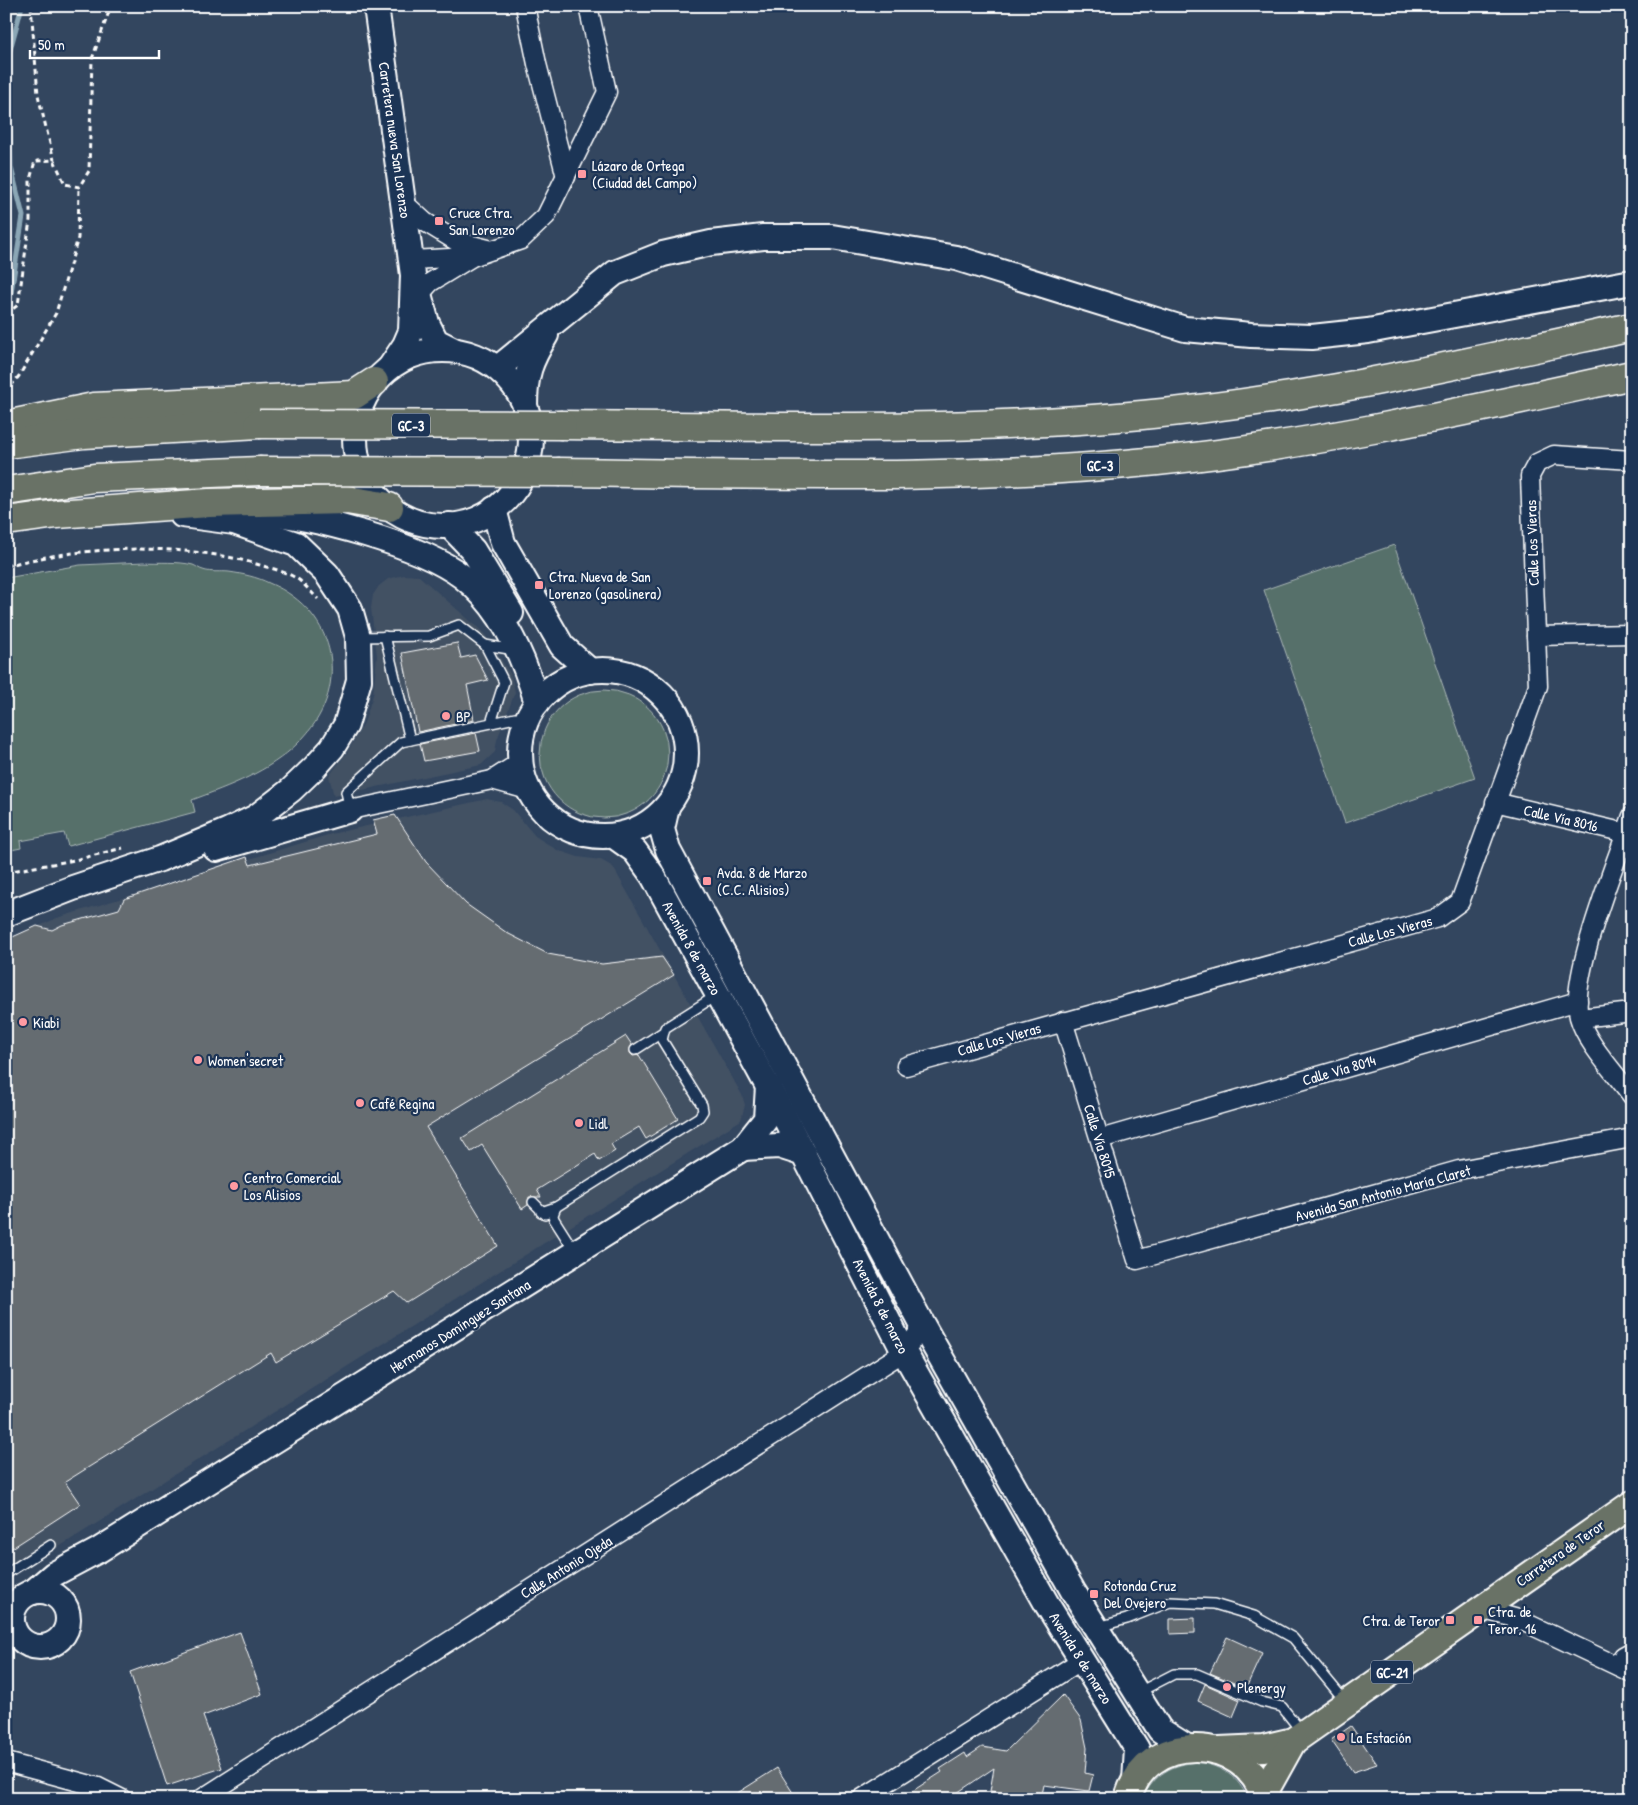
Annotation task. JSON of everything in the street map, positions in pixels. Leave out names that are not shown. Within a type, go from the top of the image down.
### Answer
[{"type":"highway","name":"GC-3","points":[[6,444],[84,434],[259,424],[1000,424],[1142,415],[1281,398],[1466,363],[1632,327]]},
{"type":"highway","points":[[6,425],[94,408],[189,401],[354,395],[382,374]]},
{"type":"highway","name":"GC-3","points":[[6,491],[94,478],[259,471],[861,474],[999,472],[1156,461],[1295,443],[1477,408],[1632,375]]},
{"type":"highway","points":[[6,521],[57,514],[208,503],[348,500],[388,507]]},
{"type":"main road","name":"Carretera de Teror","points":[[1187,1747],[1219,1750],[1263,1748],[1298,1737],[1632,1504]]},
{"type":"main road","name":"Carretera de Teror","points":[[1264,1796],[1298,1737]]},
{"type":"main road","points":[[1131,1790],[1149,1765],[1167,1753],[1187,1747]]},
{"type":"main road","points":[[1219,1750],[1238,1760],[1253,1775],[1264,1796]]},
{"type":"street","name":"Carretera nueva San Lorenzo","points":[[376,6],[414,276],[426,323],[436,341],[454,350]]},
{"type":"street","points":[[526,6],[537,64],[566,177]]},
{"type":"street","points":[[414,276],[521,240],[546,216],[607,92],[588,6]]},
{"type":"street","points":[[403,202],[425,222],[456,241],[493,250]]},
{"type":"street","points":[[498,368],[615,273],[663,254],[711,243],[763,237],[832,237],[956,258],[1186,329],[1251,335],[1312,337],[1368,331],[1632,282]]},
{"type":"street","points":[[414,276],[431,282],[472,257]]},
{"type":"street","name":"Carretera nueva San Lorenzo","points":[[382,374],[405,345],[411,331],[414,276]]},
{"type":"street","points":[[526,406],[514,385],[498,368],[477,356],[454,350],[432,350],[410,356],[382,374],[360,406],[354,434],[357,462],[369,487],[388,507],[414,520],[428,524],[449,525],[473,520],[494,509],[514,489],[528,463],[531,434],[526,406],[525,380],[534,356],[550,326]]},
{"type":"street","name":"Calle Los Vieras","points":[[906,1066],[1438,918],[1460,902],[1538,686],[1530,476],[1537,463],[1554,455],[1632,460]]},
{"type":"street","points":[[494,509],[503,543],[562,646],[590,671]]},
{"type":"street","points":[[57,514],[109,518],[240,511],[286,514],[357,532],[423,554],[463,577],[492,607],[519,651],[536,706]]},
{"type":"street","points":[[6,914],[73,888],[160,859],[227,832],[256,816],[291,790],[315,767],[332,748],[346,724],[355,701],[360,680],[358,637],[350,609],[327,574],[296,544],[234,522],[182,515]]},
{"type":"street","points":[[449,525],[473,550],[526,638],[538,667],[536,706],[521,741],[520,762],[528,790],[544,811],[564,827],[588,835],[614,836],[634,831],[652,820],[667,807],[682,782],[687,753],[682,725],[668,700],[646,681],[619,671],[590,671],[565,680],[536,706]]},
{"type":"street","points":[[1536,636],[1632,634]]},
{"type":"street","points":[[160,859],[198,854],[350,810],[492,780],[520,762]]},
{"type":"street","points":[[492,780],[528,790]]},
{"type":"street","name":"Calle Vía 8016","points":[[1496,802],[1626,833]]},
{"type":"street","name":"Avenida 8 de marzo","points":[[667,807],[662,829],[668,850],[923,1326],[1095,1628],[1160,1730],[1187,1747]]},
{"type":"street","points":[[1632,816],[1586,949],[1579,1009],[1590,1039],[1632,1096]]},
{"type":"street","name":"Avenida 8 de marzo","points":[[614,836],[635,850],[653,876],[783,1114],[904,1352],[1048,1606],[1137,1750],[1131,1790]]},
{"type":"street","name":"Calle Vía 8014","points":[[1100,1139],[1579,1009],[1632,1012]]},
{"type":"street","name":"Calle Vía 8015","points":[[1064,1021],[1137,1260]]},
{"type":"street","name":"Hermanos Domínguez Santana","points":[[99,1550],[743,1148],[766,1119],[768,1086]]},
{"type":"street","name":"Avenida San Antonio María Claret","points":[[1137,1260],[1459,1170],[1632,1138]]},
{"type":"street","name":"Hermanos Domínguez Santana","points":[[743,1148],[779,1146],[804,1154]]},
{"type":"street","name":"Calle Antonio Ojeda","points":[[201,1799],[904,1352],[923,1326]]},
{"type":"street","points":[[20,1599],[50,1593],[63,1604],[68,1622],[60,1638],[53,1644],[35,1647],[19,1638],[10,1630],[12,1614],[20,1599],[54,1574],[99,1550]]},
{"type":"street","points":[[63,1604],[75,1578],[99,1550]]},
{"type":"street","points":[[1513,1587],[1518,1619]]},
{"type":"street","points":[[1481,1609],[1518,1619],[1625,1670]]},
{"type":"street","points":[[1625,1670],[1623,1656],[1632,1651]]},
{"type":"street","points":[[861,1799],[1082,1660]]},
{"type":"street","points":[[6,1762],[98,1787],[122,1799]]},
{"type":"lane","points":[[358,637],[429,636],[459,625],[485,645],[504,682],[491,723]]},
{"type":"lane","points":[[385,636],[410,740]]},
{"type":"lane","points":[[485,645],[519,651]]},
{"type":"lane","points":[[350,810],[346,792],[401,742],[515,718],[536,706]]},
{"type":"lane","points":[[635,1050],[663,1032],[665,1028],[718,995]]},
{"type":"lane","points":[[541,1212],[556,1207],[699,1117],[703,1111],[702,1105],[662,1040],[663,1032]]},
{"type":"lane","points":[[533,1202],[541,1212],[554,1219]]},
{"type":"lane","points":[[556,1207],[553,1215],[554,1219],[575,1252]]},
{"type":"lane","points":[[6,1574],[51,1546]]},
{"type":"lane","points":[[1095,1628],[1127,1619],[1170,1602],[1214,1604],[1254,1616],[1293,1638],[1347,1703]]},
{"type":"lane","points":[[1137,1694],[1174,1674],[1197,1674],[1262,1702],[1282,1707],[1298,1737]]},
{"type":"path","points":[[31,6],[38,96],[54,160],[65,184],[79,187]]},
{"type":"path","points":[[11,386],[20,376],[56,313],[78,238],[79,187],[89,170],[92,58],[111,6]]},
{"type":"path","points":[[6,325],[8,313],[18,305],[30,220],[30,180],[35,161],[54,160]]},
{"type":"path","points":[[6,566],[32,559],[97,552],[186,550],[239,558],[280,571],[298,580],[323,604]]},
{"type":"path","points":[[6,872],[76,860],[126,848]]},
{"type":"shaded area","points":[[404,575],[419,576],[484,633],[511,675],[515,692],[497,740],[495,752],[481,765],[334,796],[329,776],[347,753],[364,723],[373,695],[377,656],[371,608],[373,595],[379,586],[388,579]]},
{"type":"shaded area","name":"Centro Comercial Los Alisios","points":[[487,799],[501,802],[513,810],[535,836],[557,850],[578,857],[601,860],[613,867],[742,1095],[745,1105],[741,1120],[6,1580],[6,941],[57,918],[331,834]]},
{"type":"green space","points":[[1394,545],[1475,778],[1345,823],[1264,590]]},
{"type":"green space","points":[[144,562],[181,563],[193,565],[206,571],[229,572],[255,577],[293,596],[311,613],[323,633],[330,654],[331,677],[326,700],[315,722],[287,753],[248,777],[192,800],[195,812],[68,846],[64,833],[20,841],[21,848],[6,851],[6,578],[80,565]]},
{"type":"green space","points":[[604,690],[617,691],[629,695],[649,709],[663,729],[667,741],[667,767],[663,779],[649,799],[629,813],[617,817],[604,818],[591,817],[579,813],[559,799],[545,779],[541,767],[540,754],[541,741],[545,729],[559,709],[579,695],[591,691]]},
{"type":"green space","points":[[1199,1762],[1228,1774],[1239,1784],[1248,1799],[1142,1799],[1152,1783],[1165,1772],[1180,1765]]},
{"type":"building","points":[[457,643],[461,658],[475,655],[488,680],[467,685],[474,720],[418,732],[402,653]]},
{"type":"building","points":[[476,733],[480,751],[424,761],[420,744]]},
{"type":"building","name":"Centro Comercial Los Alisios","points":[[395,815],[426,862],[466,904],[507,933],[548,954],[602,964],[662,957],[674,975],[426,1127],[498,1246],[407,1303],[394,1291],[276,1362],[271,1353],[65,1482],[80,1504],[6,1552],[6,940],[37,926],[52,930],[62,925],[119,909],[124,899],[247,857],[250,865],[377,834],[373,820]]},
{"type":"building","name":"Lidl","points":[[626,1036],[632,1045],[630,1053],[633,1056],[639,1055],[678,1119],[646,1139],[639,1127],[611,1144],[615,1151],[599,1161],[595,1154],[537,1190],[541,1197],[529,1197],[528,1205],[522,1209],[482,1145],[471,1152],[462,1138]]},
{"type":"building","points":[[1195,1618],[1195,1633],[1170,1634],[1170,1619]]},
{"type":"building","points":[[240,1632],[262,1694],[203,1716],[222,1768],[167,1786],[130,1672]]},
{"type":"building","points":[[1227,1637],[1262,1653],[1246,1688],[1210,1673]]},
{"type":"building","points":[[1205,1684],[1240,1700],[1233,1717],[1198,1701]]},
{"type":"building","points":[[1063,1695],[1081,1720],[1087,1748],[1085,1773],[1093,1775],[1089,1791],[1044,1785],[1041,1799],[1037,1799],[990,1791],[994,1768],[948,1799],[900,1799],[942,1772],[940,1769],[965,1753],[967,1757],[982,1747],[1006,1751]]},
{"type":"building","points":[[1351,1726],[1377,1764],[1353,1772],[1331,1740]]},
{"type":"building","points":[[777,1768],[797,1799],[728,1799]]},
{"type":"waterway","points":[[6,325],[23,216],[11,167],[8,57],[22,6]]},
{"type":"place","name":"Lázaro de Ortega (Ciudad del Campo)","points":[[582,174]]},
{"type":"place","name":"Cruce Ctra. San Lorenzo","points":[[439,221]]},
{"type":"place","name":"Ctra. Nueva de San Lorenzo (gasolinera)","points":[[539,585]]},
{"type":"place","name":"BP","points":[[446,716]]},
{"type":"place","name":"Avda. 8 de Marzo (C.C. Alisios)","points":[[707,881]]},
{"type":"place","name":"Kiabi","points":[[23,1022]]},
{"type":"place","name":"Women'secret","points":[[198,1060]]},
{"type":"place","name":"Café Regina","points":[[360,1103]]},
{"type":"place","name":"Lidl","points":[[579,1123]]},
{"type":"place","name":"Centro Comercial Los Alisios","points":[[234,1186]]},
{"type":"place","name":"Rotonda Cruz Del Ovejero","points":[[1094,1594]]},
{"type":"place","name":"Ctra. de Teror","points":[[1450,1620]]},
{"type":"place","name":"Ctra. de Teror, 16","points":[[1478,1620]]},
{"type":"place","name":"Plenergy","points":[[1227,1687]]},
{"type":"place","name":"La Estación","points":[[1341,1737]]}]
